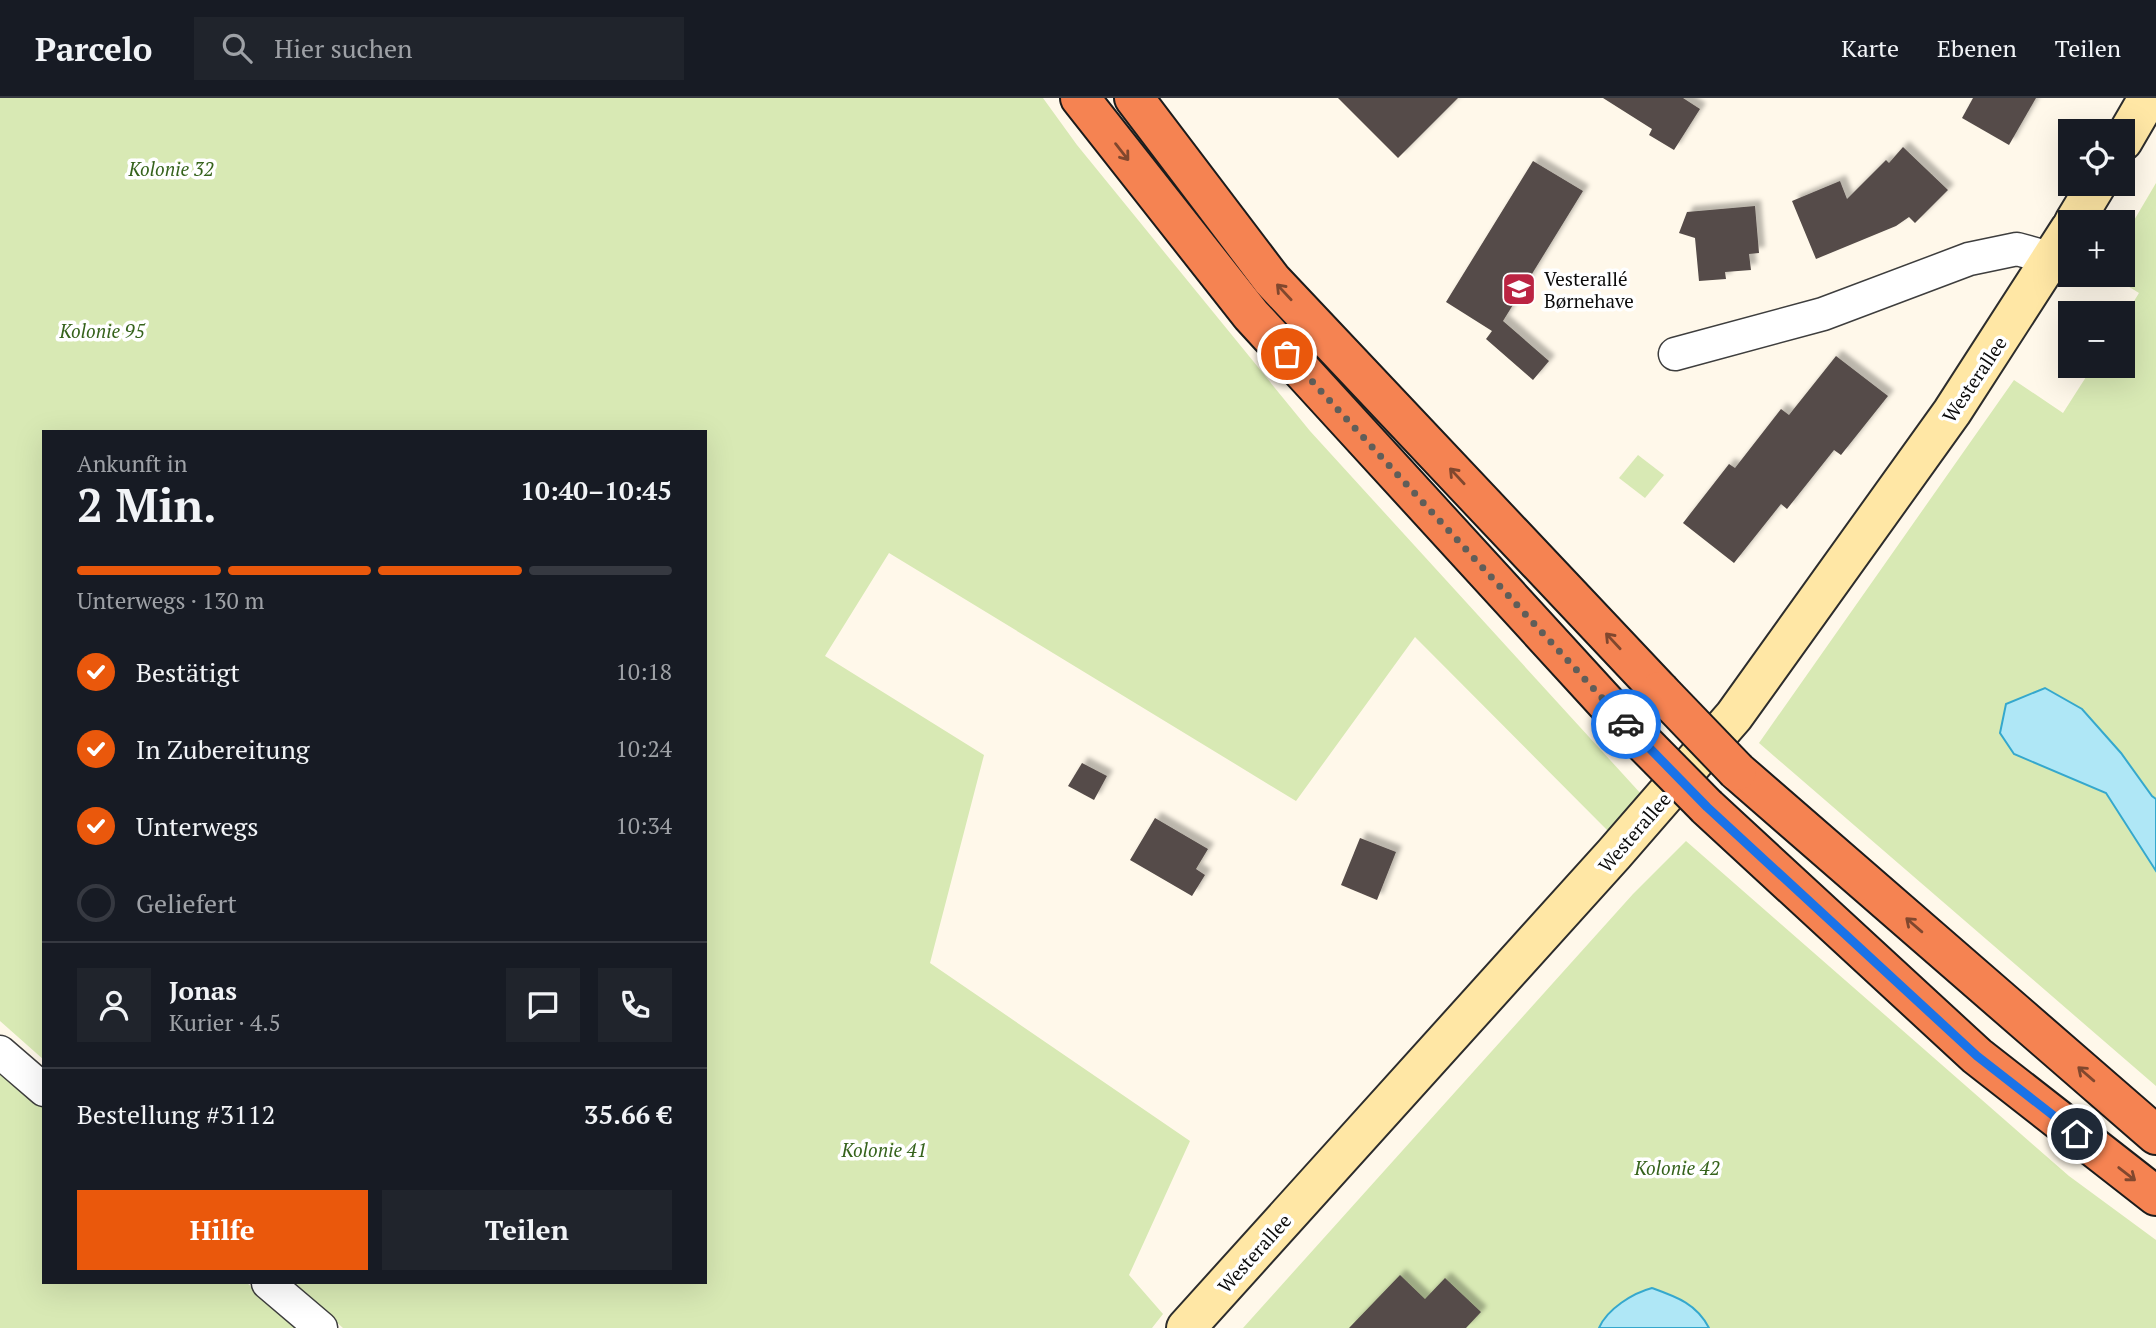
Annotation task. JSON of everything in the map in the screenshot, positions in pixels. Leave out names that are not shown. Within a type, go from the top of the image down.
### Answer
[{"type":"highway","points":[[1080,98],[1251,315],[1629,728],[1707,807],[1977,1056],[2156,1196]]},
{"type":"highway","points":[[1134,98],[1272,280],[1737,771],[2156,1135]]},
{"type":"street","points":[[2135,120],[2148,98]]},
{"type":"street","name":"Westerallee","points":[[1675,354],[1823,314],[1969,259],[2017,249],[2058,244]]},
{"type":"street","name":"Westerallee","points":[[1186,1328],[1614,855],[1734,716],[1952,412],[2058,250]]},
{"type":"street","points":[[0,1052],[42,1088]]},
{"type":"street","points":[[269,1284],[321,1328]]},
{"type":"green space","points":[[0,98],[1043,98],[1077,145],[1310,431],[1642,795],[1609,832],[1415,637],[1296,801],[889,553],[825,656],[984,755],[930,963],[1190,1141],[1129,1275],[1163,1314],[1152,1328],[343,1328],[294,1284],[707,1284],[707,430],[42,430],[42,1058],[0,1021]]},
{"type":"green space","points":[[2156,183],[2156,1086],[1759,743],[2014,380],[2063,413],[2085,378],[2135,378],[2134,301],[2139,293],[2129,287],[2135,287],[2135,219]]},
{"type":"green space","points":[[1638,455],[1664,475],[1645,498],[1619,478]]},
{"type":"green space","name":"Kolonie 42","points":[[1686,841],[2069,1176],[2156,1240],[2156,1328],[1243,1328],[1633,894]]},
{"type":"green space","points":[[0,1070],[42,1106],[42,1284],[248,1284],[299,1328],[0,1328]]},
{"type":"water","points":[[2045,688],[2082,709],[2121,753],[2156,799],[2156,871],[2106,793],[2014,754],[2000,733],[2006,704]]},
{"type":"water","points":[[1652,1288],[1678,1298],[1692,1307],[1709,1328],[1599,1328],[1608,1314],[1621,1303]]},
{"type":"building","points":[[1338,98],[1458,98],[1398,158]]},
{"type":"building","points":[[1603,98],[1683,98],[1700,109],[1674,150],[1649,135],[1652,129]]},
{"type":"building","points":[[1973,98],[2036,98],[2009,145],[1962,118]]},
{"type":"building","points":[[1903,147],[1948,190],[1915,223],[1909,217],[1896,226],[1816,259],[1792,201],[1840,181],[1847,199],[1886,160],[1889,163]]},
{"type":"building","points":[[1533,161],[1583,191],[1503,321],[1549,361],[1533,380],[1486,339],[1492,331],[1446,302]]},
{"type":"building","points":[[1755,206],[1759,253],[1749,254],[1751,270],[1725,272],[1726,279],[1699,281],[1695,238],[1679,233],[1687,212]]},
{"type":"building","points":[[1836,356],[1888,396],[1841,455],[1834,450],[1787,509],[1781,504],[1734,563],[1683,523],[1729,464],[1735,468],[1781,409],[1789,415]]},
{"type":"building","points":[[1082,763],[1107,776],[1094,800],[1068,786]]},
{"type":"building","points":[[1155,818],[1208,849],[1196,869],[1205,875],[1192,896],[1130,860]]},
{"type":"building","points":[[1360,838],[1396,852],[1377,900],[1341,885]]},
{"type":"building","points":[[1400,1275],[1425,1299],[1445,1278],[1481,1312],[1466,1328],[1349,1328]]},
{"type":"way so far","points":[[1287,354],[1626,724]]},
{"type":"place","name":"Vesterallé Børnehave","points":[[1519,289]]},
{"type":"route","points":[[1626,724],[1707,807],[1977,1056],[2077,1134]]},
{"type":"park label","name":"Kolonie 32","points":[[171,168]]},
{"type":"park label","name":"Kolonie 95","points":[[102,330]]},
{"type":"park label","name":"Kolonie 41","points":[[884,1149]]}]
